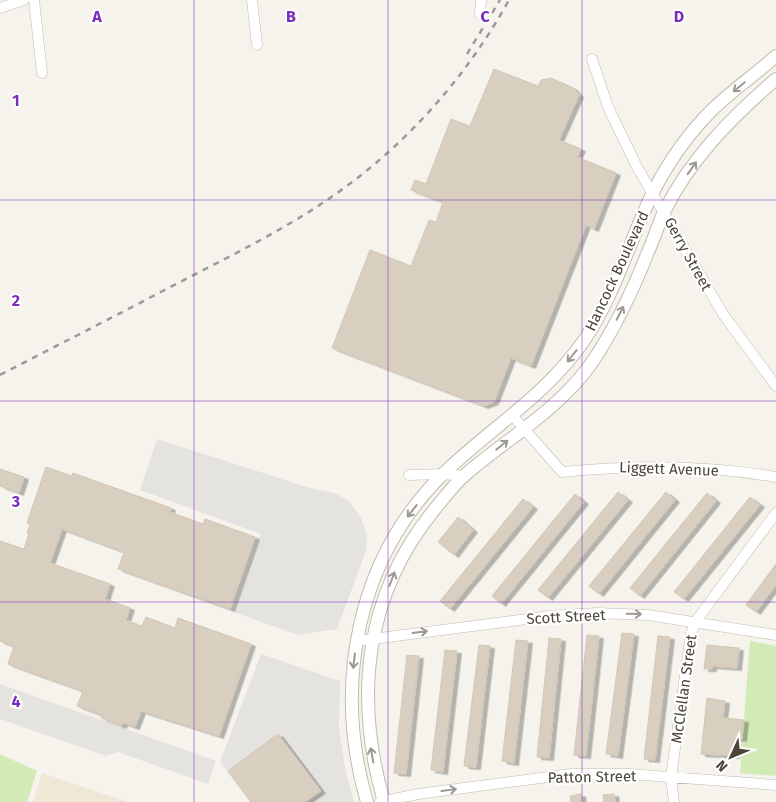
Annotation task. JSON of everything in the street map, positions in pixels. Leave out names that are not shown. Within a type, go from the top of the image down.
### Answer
[{"type":"street","points":[[0,8],[24,0]]},
{"type":"street","points":[[34,0],[42,73]]},
{"type":"street","points":[[252,0],[257,45]]},
{"type":"street","points":[[480,14],[481,0]]},
{"type":"street","name":"Hancock Boulevard","points":[[367,802],[356,759],[350,690],[357,641],[373,582],[392,540],[410,513],[443,474],[538,394],[558,374],[584,340],[609,294],[654,192],[680,148],[711,111],[776,56]]},
{"type":"street","name":"Gerry Street","points":[[592,59],[608,107],[637,167],[654,192],[723,314],[776,386]]},
{"type":"street","points":[[760,70],[776,79]]},
{"type":"street","name":"Hancock Boulevard","points":[[383,802],[373,759],[368,724],[368,667],[372,640],[386,595],[408,545],[422,525],[464,476],[560,398],[578,379],[600,350],[630,294],[664,212],[681,184],[721,131],[776,79]]},
{"type":"street","points":[[584,340],[600,350]]},
{"type":"street","points":[[512,415],[524,428]]},
{"type":"street","name":"Liggett Avenue","points":[[524,428],[562,472],[616,467],[680,467],[776,477]]},
{"type":"street","points":[[409,475],[443,474],[464,476]]},
{"type":"street","name":"McClellan Street","points":[[674,802],[671,777],[691,633],[696,621],[776,513]]},
{"type":"street","name":"Scott Street","points":[[357,641],[576,614],[641,614],[696,621],[776,635]]},
{"type":"street","name":"Patton Street","points":[[383,802],[418,794],[571,774],[671,777],[776,785]]},
{"type":"shaded area","points":[[157,439],[313,489],[335,493],[349,501],[361,518],[367,535],[366,551],[337,629],[298,635],[234,612],[261,534],[140,490]]},
{"type":"shaded area","points":[[261,654],[340,681],[339,728],[345,768],[354,802],[250,802],[220,762]]},
{"type":"shaded area","points":[[0,684],[216,761],[208,784],[118,752],[106,756],[0,719]]},
{"type":"shaded area","points":[[42,773],[128,802],[33,802]]},
{"type":"green space","points":[[750,641],[776,646],[776,776],[740,773]]},
{"type":"green space","points":[[0,754],[37,771],[27,802],[0,802]]},
{"type":"building","points":[[494,69],[538,86],[541,80],[551,78],[573,88],[579,95],[559,140],[581,149],[577,157],[616,173],[594,229],[586,225],[531,366],[511,358],[494,402],[484,406],[332,348],[370,250],[411,266],[429,220],[436,222],[443,202],[411,190],[415,180],[426,184],[451,119],[470,126]]},
{"type":"building","points":[[46,467],[72,476],[73,473],[171,508],[170,512],[203,524],[205,519],[255,537],[230,609],[118,569],[124,552],[62,529],[50,563],[110,584],[105,599],[130,608],[126,620],[142,626],[146,617],[175,628],[178,618],[251,644],[219,736],[141,711],[135,727],[123,723],[122,726],[101,718],[102,715],[77,706],[83,691],[8,664],[14,646],[0,641],[0,541],[24,549],[29,533],[27,533],[30,524],[27,523]]},
{"type":"building","points":[[0,469],[24,477],[19,493],[0,486]]},
{"type":"building","points":[[618,492],[628,500],[548,598],[538,590]]},
{"type":"building","points":[[666,492],[675,500],[599,594],[589,586]]},
{"type":"building","points":[[707,493],[716,501],[640,596],[630,588]]},
{"type":"building","points":[[575,494],[584,502],[501,604],[492,596]]},
{"type":"building","points":[[750,497],[760,505],[684,599],[674,592]]},
{"type":"building","points":[[523,499],[533,507],[450,609],[440,601]]},
{"type":"building","points":[[458,517],[473,530],[454,555],[438,542]]},
{"type":"building","points":[[776,564],[776,585],[756,612],[746,605]]},
{"type":"building","points":[[622,633],[634,634],[618,756],[606,754]]},
{"type":"building","points":[[587,635],[599,636],[586,756],[574,755]]},
{"type":"building","points":[[658,636],[670,637],[655,760],[644,759]]},
{"type":"building","points":[[549,638],[561,639],[549,758],[537,757]]},
{"type":"building","points":[[516,640],[528,641],[514,763],[502,761]]},
{"type":"building","points":[[479,645],[490,646],[476,767],[464,766]]},
{"type":"building","points":[[707,645],[739,648],[737,668],[712,666],[712,669],[704,669]]},
{"type":"building","points":[[445,650],[457,651],[443,772],[431,770]]},
{"type":"building","points":[[407,655],[419,656],[406,774],[394,773]]},
{"type":"building","points":[[707,698],[725,701],[723,718],[744,720],[742,739],[737,738],[735,756],[701,754]]},
{"type":"building","points":[[278,734],[321,791],[305,802],[251,802],[228,771]]},
{"type":"building","points":[[581,794],[582,802],[571,802],[570,796]]},
{"type":"building","points":[[614,794],[615,802],[604,802],[603,795]]},
{"type":"railway","points":[[467,54],[500,0]]},
{"type":"railway","points":[[0,375],[271,234],[307,213],[352,182],[405,137],[451,86],[472,59],[509,0]]}]
